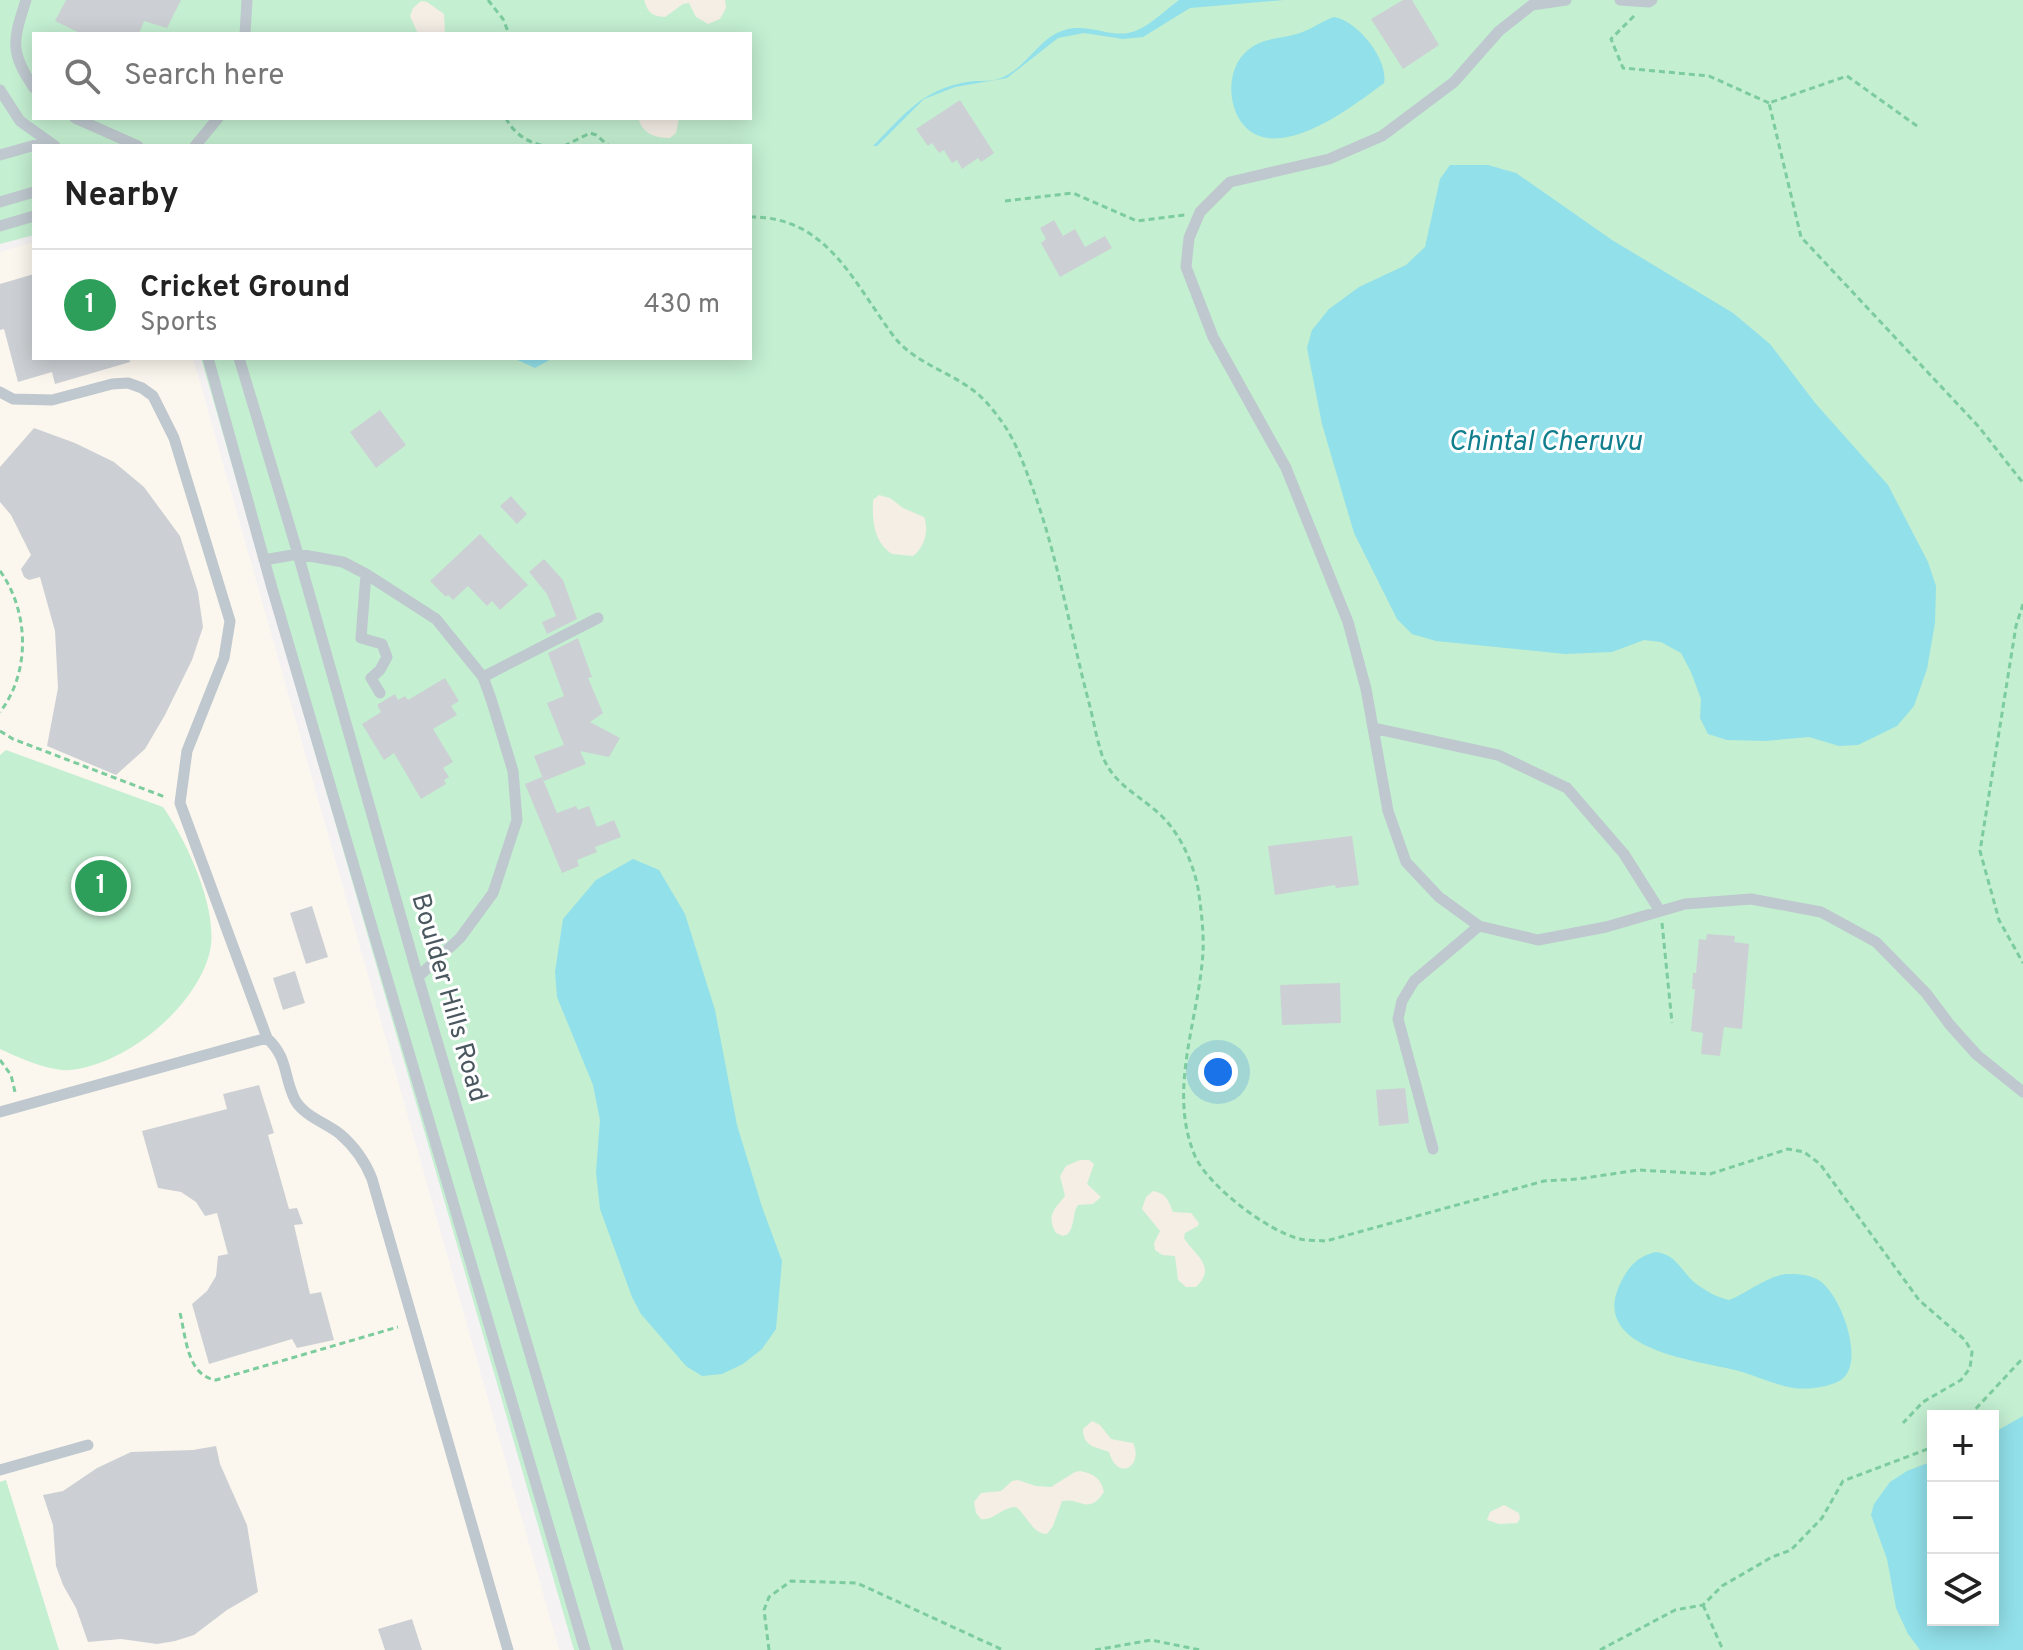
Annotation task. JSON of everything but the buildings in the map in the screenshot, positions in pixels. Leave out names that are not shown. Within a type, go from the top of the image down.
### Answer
[{"type":"lane","points":[[26,0],[15,37],[17,63],[32,85]]},
{"type":"lane","points":[[245,32],[247,0]]},
{"type":"lane","points":[[1566,0],[1532,5],[1499,31],[1454,82],[1382,136],[1329,159],[1230,182],[1200,212],[1189,238],[1186,267],[1213,337],[1286,468],[1348,622],[1373,728],[1388,811],[1406,862],[1439,897],[1479,926],[1538,940],[1606,927],[1685,904],[1751,899],[1821,912],[1876,942],[1926,993],[1977,1055],[2023,1092]]},
{"type":"lane","points":[[1620,0],[1651,1]]},
{"type":"lane","points":[[0,90],[20,121],[50,144]]},
{"type":"lane","points":[[80,120],[134,144]]},
{"type":"lane","points":[[197,144],[216,120]]},
{"type":"lane","points":[[0,155],[32,148]]},
{"type":"lane","points":[[0,202],[32,193]]},
{"type":"lane","points":[[0,226],[32,217]]},
{"type":"lane","name":"Boulder Hills Road","points":[[209,360],[264,560],[585,1650]]},
{"type":"lane","name":"Boulder Hills Road","points":[[240,360],[418,977],[618,1650]]},
{"type":"lane","points":[[0,392],[13,399],[52,400],[112,384],[128,383],[153,396],[174,438],[230,621],[224,658],[187,751],[180,803],[267,1038],[283,1055],[295,1100],[304,1110],[340,1134],[364,1159],[372,1179],[508,1650]]},
{"type":"lane","points":[[264,560],[298,554],[343,562],[366,574],[436,619],[483,677],[513,771],[517,820],[493,893],[460,938],[418,977]]},
{"type":"lane","points":[[366,574],[361,638],[382,644],[387,657],[371,678],[380,693]]},
{"type":"lane","points":[[483,677],[598,618]]},
{"type":"lane","points":[[1373,728],[1498,755],[1567,788],[1624,854],[1660,911]]},
{"type":"lane","points":[[1433,1149],[1398,1019],[1402,1001],[1414,981],[1479,926]]},
{"type":"lane","points":[[0,1112],[267,1038]]},
{"type":"lane","points":[[0,1470],[88,1445]]},
{"type":"path","points":[[488,0],[503,19],[508,32]]},
{"type":"path","points":[[1651,1],[1611,39],[1623,68],[1709,76],[1769,103],[1847,76],[1917,126]]},
{"type":"path","points":[[1769,103],[1801,237],[1979,427],[2023,483]]},
{"type":"path","points":[[507,120],[516,132],[532,144]]},
{"type":"path","points":[[568,144],[590,133],[607,144]]},
{"type":"path","points":[[1005,201],[1073,193],[1137,221],[1200,212]]},
{"type":"path","points":[[752,217],[777,220],[816,235],[839,260],[895,339],[915,357],[981,396],[1004,424],[1019,453],[1048,534],[1103,756],[1113,777],[1157,811],[1175,832],[1190,859],[1198,890],[1203,951],[1182,1098],[1196,1159],[1219,1187],[1271,1226],[1299,1239],[1326,1241],[1544,1181],[1638,1170],[1710,1174],[1788,1149],[1804,1152],[1820,1164],[1919,1300],[1965,1340],[1972,1352],[1970,1368],[1961,1380],[1923,1402],[1903,1423]]},
{"type":"path","points":[[0,571],[14,595],[21,617],[23,640],[15,686],[0,712]]},
{"type":"path","points":[[2023,604],[2016,626],[1980,851],[1999,920],[2023,963]]},
{"type":"path","points":[[0,731],[13,739],[180,803]]},
{"type":"path","points":[[1660,911],[1672,1023]]},
{"type":"path","points":[[0,1060],[11,1075],[18,1106]]},
{"type":"path","points":[[180,1313],[197,1373],[206,1379],[216,1380],[413,1322]]},
{"type":"path","points":[[1975,1410],[2023,1358]]},
{"type":"path","points":[[1600,1650],[1675,1610],[1703,1605],[1722,1586],[1772,1557],[1791,1550],[1822,1518],[1843,1481],[1927,1449]]},
{"type":"path","points":[[769,1650],[764,1610],[769,1597],[791,1581],[857,1583],[1003,1650]]},
{"type":"path","points":[[1703,1605],[1723,1650]]},
{"type":"path","points":[[1095,1650],[1151,1640],[1200,1650]]},
{"type":"shaded area","points":[[32,243],[32,360],[194,360],[559,1650],[0,1650],[0,252]]},
{"type":"green space","points":[[0,0],[2023,0],[2023,1650],[574,1650],[202,360],[752,360],[752,144],[32,144],[32,236],[0,244]]},
{"type":"green space","points":[[6,750],[163,807],[191,858],[206,899],[210,919],[209,955],[189,995],[173,1014],[134,1046],[91,1066],[53,1069],[0,1049],[0,755]]},
{"type":"green space","points":[[6,1480],[59,1650],[0,1650],[0,1482]]},
{"type":"sand","points":[[644,0],[725,0],[726,8],[720,19],[708,24],[696,17],[689,3],[665,17],[651,13]]},
{"type":"sand","points":[[421,1],[427,2],[444,14],[445,32],[417,32],[410,16]]},
{"type":"sand","points":[[639,120],[679,120],[676,133],[670,138],[650,134]]},
{"type":"sand","points":[[879,495],[924,517],[925,538],[913,556],[892,554],[881,543],[873,516],[873,500]]},
{"type":"sand","points":[[1089,1160],[1094,1164],[1087,1184],[1101,1197],[1093,1204],[1078,1205],[1070,1230],[1063,1236],[1056,1233],[1052,1222],[1053,1213],[1065,1196],[1060,1176],[1066,1166]]},
{"type":"sand","points":[[1153,1191],[1164,1196],[1173,1212],[1191,1213],[1199,1223],[1185,1233],[1184,1238],[1205,1267],[1202,1280],[1196,1287],[1186,1287],[1178,1280],[1175,1256],[1162,1255],[1155,1250],[1154,1243],[1160,1231],[1142,1209],[1146,1197]]},
{"type":"sand","points":[[1092,1421],[1100,1425],[1111,1439],[1133,1443],[1133,1464],[1123,1469],[1118,1467],[1109,1452],[1088,1443],[1083,1429]]},
{"type":"sand","points":[[1080,1471],[1096,1477],[1104,1492],[1089,1504],[1062,1501],[1047,1534],[1037,1531],[1016,1507],[986,1519],[981,1519],[976,1513],[974,1502],[981,1493],[1001,1491],[1012,1481],[1018,1480],[1051,1487]]},
{"type":"sand","points":[[1504,1505],[1519,1513],[1517,1523],[1499,1524],[1487,1520],[1490,1512]]},
{"type":"water","points":[[1179,0],[1284,0],[1190,8],[1143,37],[1123,39],[1084,33],[1058,38],[1007,78],[955,87],[924,99],[877,146],[873,146],[904,114],[925,98],[951,86],[1007,76],[1055,34],[1075,28],[1128,33],[1148,24]]},
{"type":"water","points":[[1334,17],[1352,25],[1370,42],[1382,63],[1384,83],[1345,111],[1298,134],[1268,138],[1244,126],[1232,101],[1233,73],[1239,60],[1260,43],[1300,33]]},
{"type":"water","name":"Chintal Cheruvu","points":[[1450,165],[1488,165],[1516,173],[1612,240],[1733,313],[1770,344],[1816,404],[1888,485],[1928,562],[1936,586],[1935,623],[1927,669],[1914,706],[1897,726],[1858,745],[1839,746],[1809,737],[1727,740],[1708,734],[1700,718],[1701,699],[1691,672],[1681,653],[1661,642],[1644,640],[1612,652],[1565,654],[1436,641],[1412,634],[1397,619],[1354,533],[1322,424],[1307,348],[1312,330],[1329,309],[1359,287],[1406,265],[1425,247],[1440,179]]},
{"type":"water","points":[[517,360],[549,360],[535,368]]},
{"type":"water","points":[[633,859],[659,870],[685,914],[715,1010],[737,1125],[782,1261],[776,1329],[762,1349],[743,1364],[722,1374],[702,1376],[686,1366],[641,1314],[632,1297],[600,1209],[596,1172],[600,1120],[593,1085],[557,997],[555,972],[563,919],[596,880]]},
{"type":"water","points":[[1656,1252],[1669,1256],[1703,1289],[1729,1300],[1783,1275],[1806,1275],[1820,1281],[1835,1298],[1850,1339],[1852,1353],[1846,1375],[1829,1385],[1794,1388],[1672,1355],[1631,1337],[1619,1323],[1614,1305],[1627,1271],[1644,1256]]},
{"type":"water","points":[[2023,1416],[2023,1650],[1920,1650],[1908,1634],[1896,1608],[1887,1559],[1871,1515],[1874,1504],[1890,1482],[1927,1463],[1927,1626],[1999,1626],[1999,1430]]},
{"type":"place","name":"Cricket Ground","points":[[101,886]]}]
